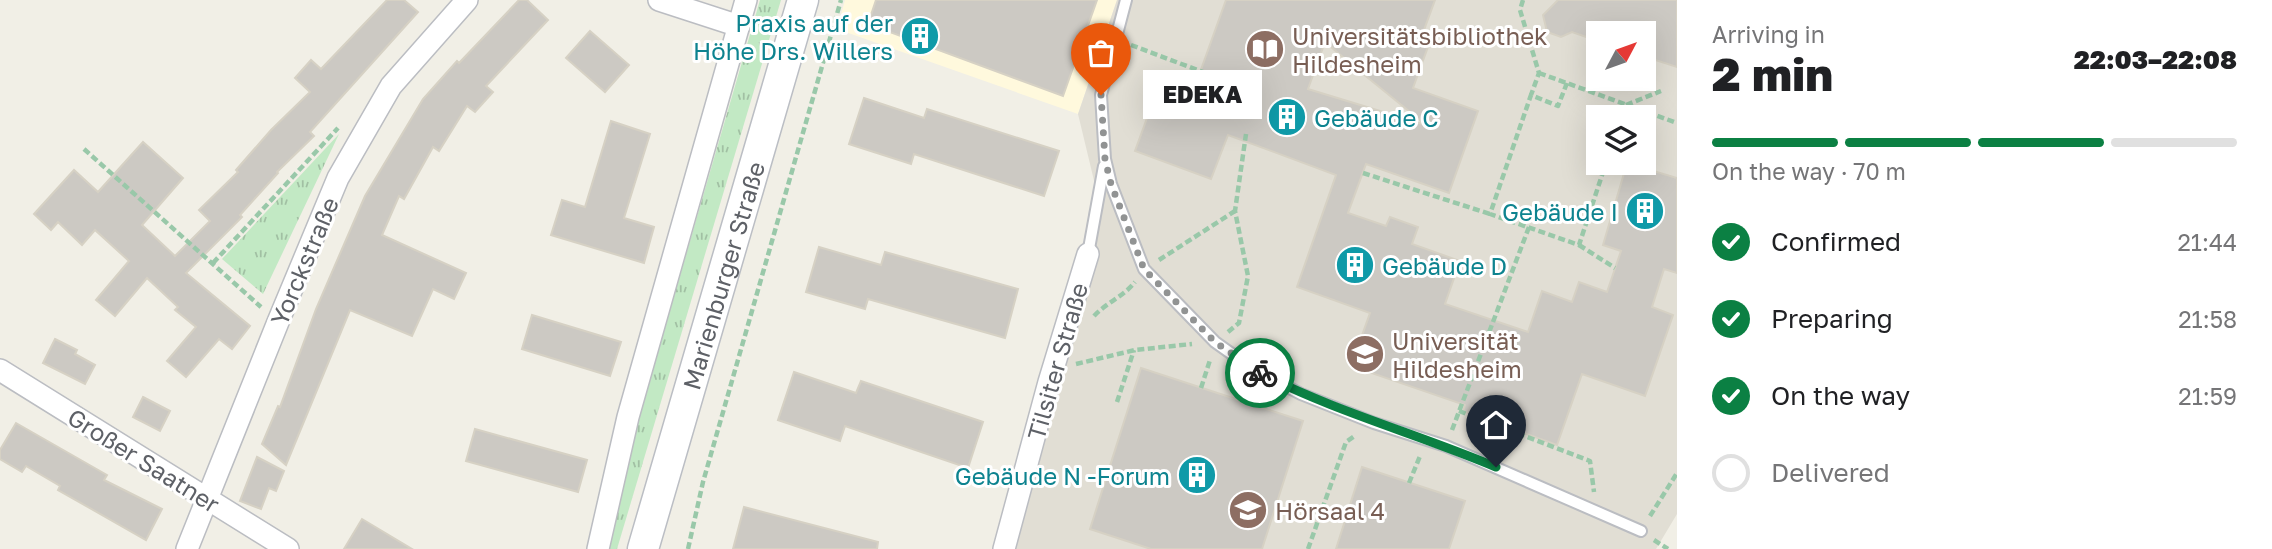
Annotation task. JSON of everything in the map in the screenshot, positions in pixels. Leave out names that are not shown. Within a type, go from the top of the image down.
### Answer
[{"type":"main road","name":"Marienburger Straße","points":[[643,549],[803,0]]},
{"type":"street","name":"Yorckstraße","points":[[187,549],[338,178],[391,86],[467,0]]},
{"type":"street","points":[[659,0],[739,26]]},
{"type":"street","points":[[598,549],[628,417],[746,0]]},
{"type":"street","name":"Tilsiter Straße","points":[[1004,549],[1049,382],[1088,254]]},
{"type":"street","name":"Großer Saatner","points":[[0,370],[288,549]]},
{"type":"lane","points":[[1126,0],[1101,95],[1105,159],[1111,184],[1144,269],[1215,342],[1253,369],[1301,394],[1374,423],[1427,439],[1596,509],[1641,531]]},
{"type":"lane","points":[[1088,254],[1105,159]]},
{"type":"path","points":[[688,549],[703,482],[841,0]]},
{"type":"path","points":[[1490,214],[1539,72],[1520,10],[1523,0]]},
{"type":"path","points":[[1114,39],[1216,77]]},
{"type":"path","points":[[1539,72],[1625,105],[1661,91]]},
{"type":"path","points":[[1531,95],[1558,106],[1567,83]]},
{"type":"path","points":[[1656,116],[1677,123]]},
{"type":"path","points":[[213,263],[344,121],[361,137]]},
{"type":"path","points":[[1076,353],[1072,365],[1135,350],[1215,342],[1239,323],[1248,276],[1235,211],[1245,134]]},
{"type":"path","points":[[84,149],[278,322]]},
{"type":"path","points":[[1363,173],[1579,245],[1615,268]]},
{"type":"path","points":[[1579,245],[1602,175]]},
{"type":"path","points":[[1093,318],[1101,308],[1129,290],[1144,269],[1235,211]]},
{"type":"path","points":[[1528,228],[1459,411],[1590,461],[1596,509]]},
{"type":"path","points":[[1201,388],[1215,342]]},
{"type":"path","points":[[1117,402],[1135,350]]},
{"type":"path","points":[[1308,549],[1346,442],[1374,423]]},
{"type":"path","points":[[1409,483],[1427,439]]},
{"type":"path","points":[[1641,531],[1677,473]]},
{"type":"shaded area","points":[[845,0],[1117,0],[1078,114],[837,29]]},
{"type":"shaded area","name":"Universität Hildesheim","points":[[1117,0],[1677,0],[1677,514],[1656,549],[1002,549],[1097,193],[1078,114]]},
{"type":"green space","points":[[760,0],[781,0],[617,549],[608,549],[638,420]]},
{"type":"green space","points":[[339,134],[263,294],[222,259]]},
{"type":"building","points":[[387,0],[404,0],[418,12],[310,132],[314,136],[277,172],[240,215],[242,217],[186,273],[250,326],[232,349],[219,339],[186,377],[167,361],[196,327],[175,310],[178,307],[147,278],[115,316],[96,300],[129,261],[95,230],[82,245],[58,222],[51,230],[34,214],[74,170],[98,192],[143,142],[183,178],[142,225],[175,256],[210,221],[199,210],[238,172],[236,170],[271,130],[310,92],[295,78],[311,60],[321,69]]},
{"type":"building","points":[[519,0],[527,0],[548,20],[486,86],[493,92],[475,112],[467,106],[439,151],[433,147],[404,199],[399,196],[382,235],[466,273],[454,299],[433,289],[412,336],[350,310],[286,465],[262,444],[278,406],[280,407],[316,309],[365,196],[423,99]]},
{"type":"building","points":[[876,0],[1097,0],[1063,96],[868,24]]},
{"type":"building","points":[[1226,0],[1435,0],[1424,30],[1433,33],[1413,88],[1478,111],[1449,193],[1366,164],[1348,213],[1386,226],[1390,217],[1418,227],[1412,244],[1460,261],[1445,304],[1528,332],[1542,291],[1572,302],[1579,282],[1607,292],[1621,251],[1603,245],[1623,175],[1656,175],[1656,172],[1677,178],[1677,273],[1664,269],[1652,307],[1673,315],[1645,396],[1582,374],[1557,445],[1463,411],[1465,405],[1351,366],[1370,313],[1297,287],[1336,175],[1228,135],[1211,179],[1135,151],[1162,77],[1194,89]],"holes":[[[1325,42],[1426,125],[1308,89]]]},
{"type":"building","points":[[1558,0],[1677,0],[1677,67],[1656,60],[1656,21],[1586,21],[1586,37],[1572,32],[1561,37],[1547,32],[1543,15]]},
{"type":"building","points":[[590,31],[629,65],[605,92],[566,58]]},
{"type":"building","points":[[864,98],[924,118],[927,109],[1059,151],[1044,196],[914,154],[911,164],[849,144]]},
{"type":"building","points":[[611,121],[650,134],[624,218],[654,227],[644,263],[551,235],[562,200],[585,207]]},
{"type":"building","points":[[819,247],[881,265],[885,252],[1018,289],[1005,338],[868,299],[865,309],[806,292]]},
{"type":"building","points":[[532,315],[621,342],[610,376],[522,349]]},
{"type":"building","points":[[55,339],[77,350],[75,354],[95,365],[85,384],[43,363]]},
{"type":"building","name":"Gebäude N -Forum","points":[[1141,368],[1303,421],[1262,549],[1151,549],[1090,529]]},
{"type":"building","points":[[794,372],[856,393],[861,381],[983,422],[968,468],[845,426],[840,441],[778,420]]},
{"type":"building","points":[[143,397],[170,411],[160,431],[133,417]]},
{"type":"building","points":[[16,423],[107,475],[104,480],[162,509],[146,540],[58,490],[60,486],[26,466],[22,472],[0,459],[0,450]]},
{"type":"building","points":[[475,429],[587,460],[578,492],[466,461]]},
{"type":"building","points":[[257,457],[284,471],[276,491],[269,488],[261,509],[240,501]]},
{"type":"building","points":[[1362,467],[1465,501],[1449,549],[1336,549]]},
{"type":"building","points":[[744,507],[878,542],[877,549],[733,549]]},
{"type":"building","points":[[362,519],[412,549],[344,549]]},
{"type":"way so far","points":[[1101,95],[1105,159],[1111,184],[1144,269],[1215,342],[1260,373]]},
{"type":"place","name":"Praxis auf der Höhe Drs. Willers","points":[[920,36]]},
{"type":"place","name":"Universitätsbibliothek Hildesheim","points":[[1265,49]]},
{"type":"place","name":"EDEKA","points":[[1101,95]]},
{"type":"place","name":"Gebäude C","points":[[1287,117]]},
{"type":"place","name":"Gebäude I","points":[[1645,211]]},
{"type":"place","name":"Gebäude D","points":[[1355,265]]},
{"type":"place","name":"Universität Hildesheim","points":[[1365,354]]},
{"type":"place","name":"Gebäude N -Forum","points":[[1197,475]]},
{"type":"place","name":"Hörsaal 4","points":[[1248,510]]},
{"type":"route","points":[[1260,373],[1301,394],[1496,467]]}]
